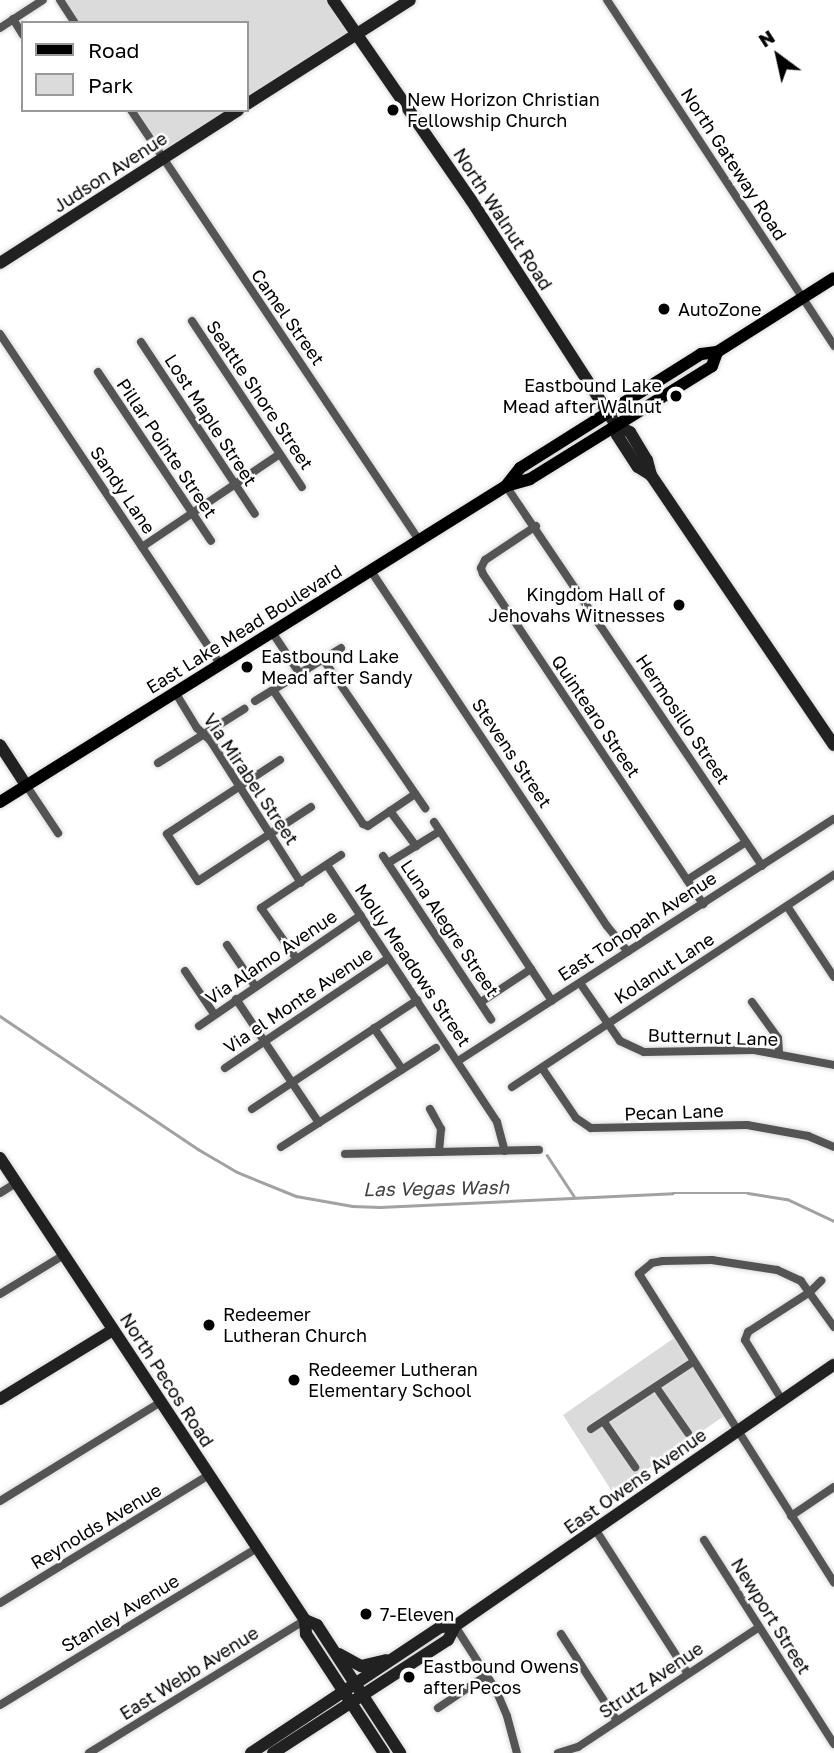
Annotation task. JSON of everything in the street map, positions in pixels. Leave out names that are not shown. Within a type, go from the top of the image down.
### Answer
[{"type":"main road","name":"North Walnut Road","points":[[333,0],[457,178],[607,412],[616,425],[630,432],[648,460],[652,475],[834,746]]},
{"type":"main road","points":[[248,103],[410,0]]},
{"type":"main road","name":"Judson Avenue","points":[[0,263],[235,112]]},
{"type":"main road","name":"East Lake Mead Boulevard","points":[[506,486],[520,468],[607,412],[701,354],[717,352],[834,278]]},
{"type":"main road","name":"East Lake Mead Boulevard","points":[[0,802],[506,486],[530,479],[712,366],[717,352]]},
{"type":"main road","points":[[0,745],[26,785]]},
{"type":"main road","name":"North Pecos Road","points":[[0,1158],[305,1620],[306,1634],[400,1753]]},
{"type":"main road","points":[[0,1399],[113,1330]]},
{"type":"main road","name":"East Owens Avenue","points":[[273,1753],[354,1695],[402,1655],[441,1628],[455,1626],[834,1364]]},
{"type":"main road","name":"North Pecos Road","points":[[305,1620],[317,1625],[331,1647],[384,1753]]},
{"type":"main road","name":"East Owens Avenue","points":[[251,1753],[448,1640],[455,1626]]},
{"type":"main road","points":[[331,1647],[350,1663],[361,1666],[402,1655]]},
{"type":"street","points":[[0,28],[43,0]]},
{"type":"street","points":[[60,0],[74,21]]},
{"type":"street","name":"North Gateway Road","points":[[607,0],[834,346]]},
{"type":"street","points":[[13,19],[21,32]]},
{"type":"street","name":"Camel Street","points":[[132,112],[419,540]]},
{"type":"street","name":"Seattle Shore Street","points":[[192,321],[302,487]]},
{"type":"street","name":"Sandy Lane","points":[[0,334],[220,664]]},
{"type":"street","name":"Lost Maple Street","points":[[141,342],[255,514]]},
{"type":"street","name":"Pillar Pointe Street","points":[[98,372],[211,541]]},
{"type":"street","points":[[142,547],[280,454]]},
{"type":"street","name":"Hermosillo Street","points":[[506,486],[536,526],[762,866]]},
{"type":"street","name":"Quintearo Street","points":[[536,526],[485,560],[481,568],[703,904]]},
{"type":"street","name":"Stevens Street","points":[[371,571],[607,926],[628,952]]},
{"type":"street","points":[[272,632],[300,674]]},
{"type":"street","points":[[255,701],[341,648]]},
{"type":"street","points":[[323,659],[425,808]]},
{"type":"street","points":[[273,690],[368,826],[415,794]]},
{"type":"street","name":"Via Mirabel Street","points":[[175,692],[202,734],[210,740],[301,883]]},
{"type":"street","points":[[158,763],[244,709]]},
{"type":"street","points":[[280,760],[167,834],[179,853],[198,881],[311,807]]},
{"type":"street","points":[[26,785],[58,833]]},
{"type":"street","points":[[390,811],[416,846],[440,831]]},
{"type":"street","name":"East Tonopah Avenue","points":[[458,1061],[834,819]]},
{"type":"street","points":[[434,822],[552,1001]]},
{"type":"street","points":[[687,880],[746,842]]},
{"type":"street","name":"Luna Alegre Street","points":[[416,846],[385,860],[491,1019]]},
{"type":"street","points":[[296,958],[261,908],[341,855]]},
{"type":"street","name":"Molly Meadows Street","points":[[327,865],[497,1122],[505,1151]]},
{"type":"street","name":"Kolanut Lane","points":[[512,1087],[834,875]]},
{"type":"street","points":[[787,906],[834,977]]},
{"type":"street","name":"Via Alamo Avenue","points":[[199,1026],[361,915]]},
{"type":"street","points":[[227,945],[255,986]]},
{"type":"street","name":"Via el Monte Avenue","points":[[225,1068],[389,958]]},
{"type":"street","points":[[481,1002],[531,969]]},
{"type":"street","points":[[185,971],[214,1014]]},
{"type":"street","name":"Butternut Lane","points":[[580,983],[620,1041],[644,1052],[721,1049],[779,1054],[834,1065]]},
{"type":"street","points":[[236,999],[319,1123]]},
{"type":"street","points":[[252,1109],[417,1000]]},
{"type":"street","points":[[752,1002],[778,1038],[779,1054]]},
{"type":"street","points":[[374,1028],[402,1069]]},
{"type":"street","points":[[281,1147],[436,1048]]},
{"type":"street","name":"Pecan Lane","points":[[542,1068],[576,1118],[591,1128],[747,1125],[808,1136],[834,1147]]},
{"type":"street","points":[[430,1108],[441,1129],[439,1152]]},
{"type":"street","points":[[345,1154],[539,1150]]},
{"type":"street","points":[[0,1193],[16,1183]]},
{"type":"street","points":[[0,1294],[64,1255]]},
{"type":"street","points":[[834,1327],[810,1292],[791,1274],[712,1260],[652,1263],[639,1274],[834,1582]]},
{"type":"street","points":[[782,1400],[745,1340],[748,1332],[810,1292],[821,1281]]},
{"type":"street","points":[[591,1429],[693,1362]]},
{"type":"street","points":[[656,1387],[688,1433]]},
{"type":"street","points":[[0,1501],[161,1402]]},
{"type":"street","points":[[604,1422],[635,1467]]},
{"type":"street","name":"Reynolds Avenue","points":[[0,1603],[209,1475]]},
{"type":"street","points":[[791,1516],[834,1487]]},
{"type":"street","points":[[596,1529],[688,1674]]},
{"type":"street","name":"Newport Street","points":[[704,1539],[834,1744]]},
{"type":"street","name":"Stanley Avenue","points":[[0,1705],[257,1548]]},
{"type":"street","name":"East Webb Avenue","points":[[89,1753],[305,1620]]},
{"type":"street","points":[[455,1626],[487,1675],[507,1716],[517,1753]]},
{"type":"street","name":"Strutz Avenue","points":[[558,1753],[578,1747],[760,1627]]},
{"type":"street","points":[[561,1634],[617,1721]]},
{"type":"street","points":[[438,1708],[487,1675]]},
{"type":"green space","points":[[60,0],[333,0],[356,34],[248,104],[248,21],[73,21]]},
{"type":"green space","points":[[132,112],[235,112],[163,159]]},
{"type":"green space","points":[[674,1338],[724,1416],[613,1493],[563,1415]]},
{"type":"waterway","name":"Las Vegas Wash","points":[[0,1016],[198,1149],[237,1172],[296,1196],[352,1206],[380,1207],[673,1193],[748,1193],[787,1199],[834,1221]]},
{"type":"waterway","points":[[547,1155],[574,1196]]},
{"type":"place","name":"New Horizon Christian Fellowship Church","points":[[393,110]]},
{"type":"place","name":"AutoZone","points":[[664,309]]},
{"type":"place","name":"Eastbound Lake Mead after Walnut","points":[[676,396]]},
{"type":"place","name":"Kingdom Hall of Jehovahs Witnesses","points":[[679,605]]},
{"type":"place","name":"Eastbound Lake Mead after Sandy","points":[[247,667]]},
{"type":"place","name":"Redeemer Lutheran Church","points":[[209,1325]]},
{"type":"place","name":"Redeemer Lutheran Elementary School","points":[[294,1380]]},
{"type":"place","name":"7-Eleven","points":[[366,1614]]},
{"type":"place","name":"Eastbound Owens after Pecos","points":[[409,1677]]}]
